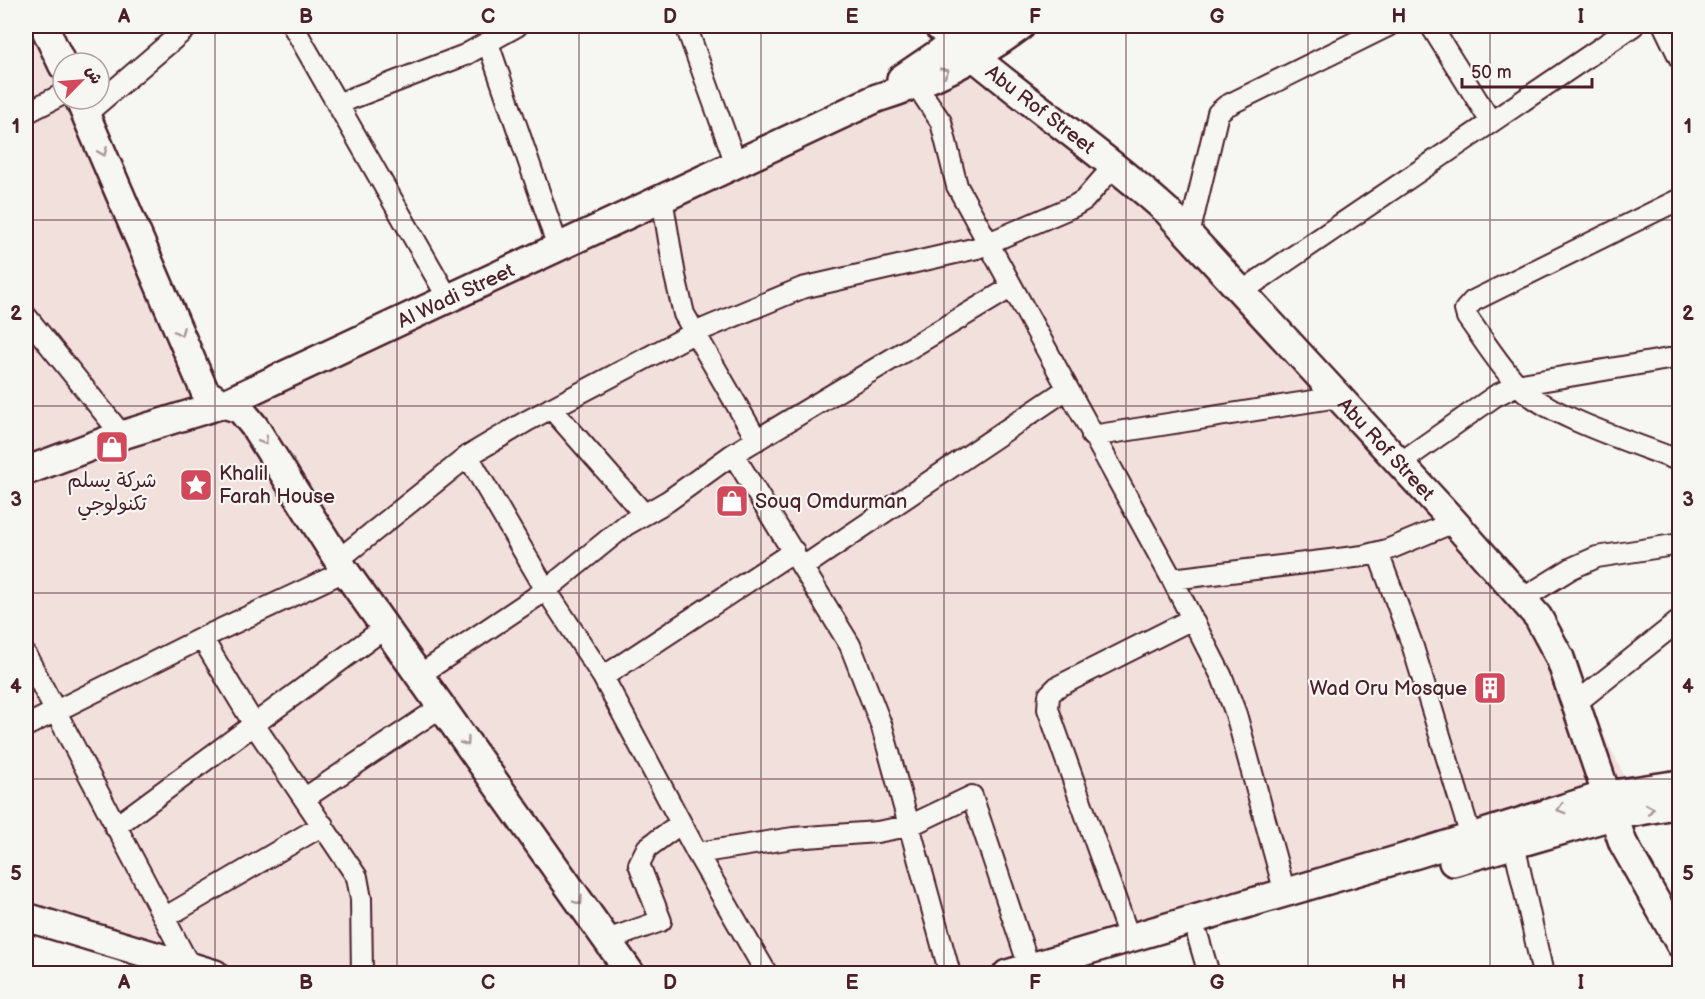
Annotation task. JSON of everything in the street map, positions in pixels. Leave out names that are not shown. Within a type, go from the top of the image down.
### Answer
[{"type":"main road","points":[[44,26],[56,51]]},
{"type":"main road","points":[[877,98],[958,44],[990,26]]},
{"type":"main road","points":[[877,98],[916,86],[958,44],[1021,26]]},
{"type":"main road","name":"Abu Rof Street","points":[[958,44],[1167,211],[1522,598],[1548,632],[1560,658],[1609,805],[1634,864],[1680,944]]},
{"type":"main road","name":"Al Wadi Street","points":[[26,471],[123,435],[222,404],[877,98]]},
{"type":"main road","points":[[85,111],[205,392],[222,404],[240,409],[254,426],[341,566],[631,974]]},
{"type":"main road","points":[[1069,974],[1198,937],[1448,854],[1471,837],[1609,805],[1680,784]]},
{"type":"main road","points":[[1018,970],[1130,940],[1285,893],[1448,854],[1514,844],[1609,805],[1680,804]]},
{"type":"main road","points":[[26,917],[215,974]]},
{"type":"street","points":[[111,85],[189,26]]},
{"type":"street","points":[[293,26],[448,298]]},
{"type":"street","points":[[337,104],[488,43],[517,26]]},
{"type":"street","points":[[687,26],[736,164]]},
{"type":"street","points":[[1189,235],[1218,113],[1226,106],[1388,26]]},
{"type":"street","points":[[1431,26],[1491,122]]},
{"type":"street","points":[[1241,292],[1633,26]]},
{"type":"street","points":[[1664,26],[1680,58]]},
{"type":"street","points":[[488,43],[558,247]]},
{"type":"street","points":[[916,86],[940,122],[957,186],[1172,579],[1222,677],[1236,714],[1285,893]]},
{"type":"street","points":[[26,113],[51,100]]},
{"type":"street","points":[[26,726],[341,566],[468,456],[551,408],[694,333],[801,288],[990,245],[1066,212],[1084,200],[1113,166]]},
{"type":"street","points":[[662,198],[679,294],[694,333],[757,440]]},
{"type":"street","points":[[1680,199],[1468,305],[1465,310],[1467,317],[1517,385],[1562,414],[1680,461]]},
{"type":"street","points":[[418,676],[546,590],[626,525],[668,501],[733,454],[1012,287]]},
{"type":"street","points":[[26,316],[123,435]]},
{"type":"street","points":[[1400,463],[1495,396],[1517,385],[1680,357]]},
{"type":"street","points":[[603,677],[798,559],[1067,389]]},
{"type":"street","points":[[1092,436],[1194,422],[1338,397]]},
{"type":"street","points":[[551,408],[644,514]]},
{"type":"street","points":[[733,454],[850,645],[882,727],[950,974]]},
{"type":"street","points":[[468,456],[546,590],[603,677],[697,853],[767,974]]},
{"type":"street","points":[[1172,579],[1378,553],[1454,522]]},
{"type":"street","points":[[1522,598],[1572,568],[1597,557],[1680,544]]},
{"type":"street","points":[[1378,553],[1419,667],[1471,837]]},
{"type":"street","points":[[1130,940],[1048,709],[1049,695],[1057,687],[1192,619]]},
{"type":"street","points":[[1575,704],[1680,620]]},
{"type":"street","points":[[115,827],[255,726],[386,627]]},
{"type":"street","points":[[202,638],[255,726],[357,877],[361,899],[362,974]]},
{"type":"street","points":[[26,655],[189,965]]},
{"type":"street","points":[[305,798],[441,707]]},
{"type":"street","points":[[697,853],[793,837],[878,832],[909,826],[972,796],[1018,970]]},
{"type":"street","points":[[607,940],[661,921],[639,864],[647,848],[681,823]]},
{"type":"street","points":[[164,918],[323,825]]},
{"type":"street","points":[[1514,844],[1543,974]]},
{"type":"street","points":[[1198,937],[1209,974]]},
{"type":"shaded area","name":"Souq Omdurman","points":[[26,26],[39,26],[51,51],[51,111],[79,111],[207,402],[977,43],[1537,600],[1626,779],[1042,973],[197,973],[26,915]]},
{"type":"place","name":"شركة يسلم تكنولوجي","points":[[112,447]]},
{"type":"place","name":"Khalil Farah House","points":[[196,485]]},
{"type":"place","name":"Souq Omdurman","points":[[732,501]]},
{"type":"place","name":"Wad Oru Mosque","points":[[1490,688]]}]
